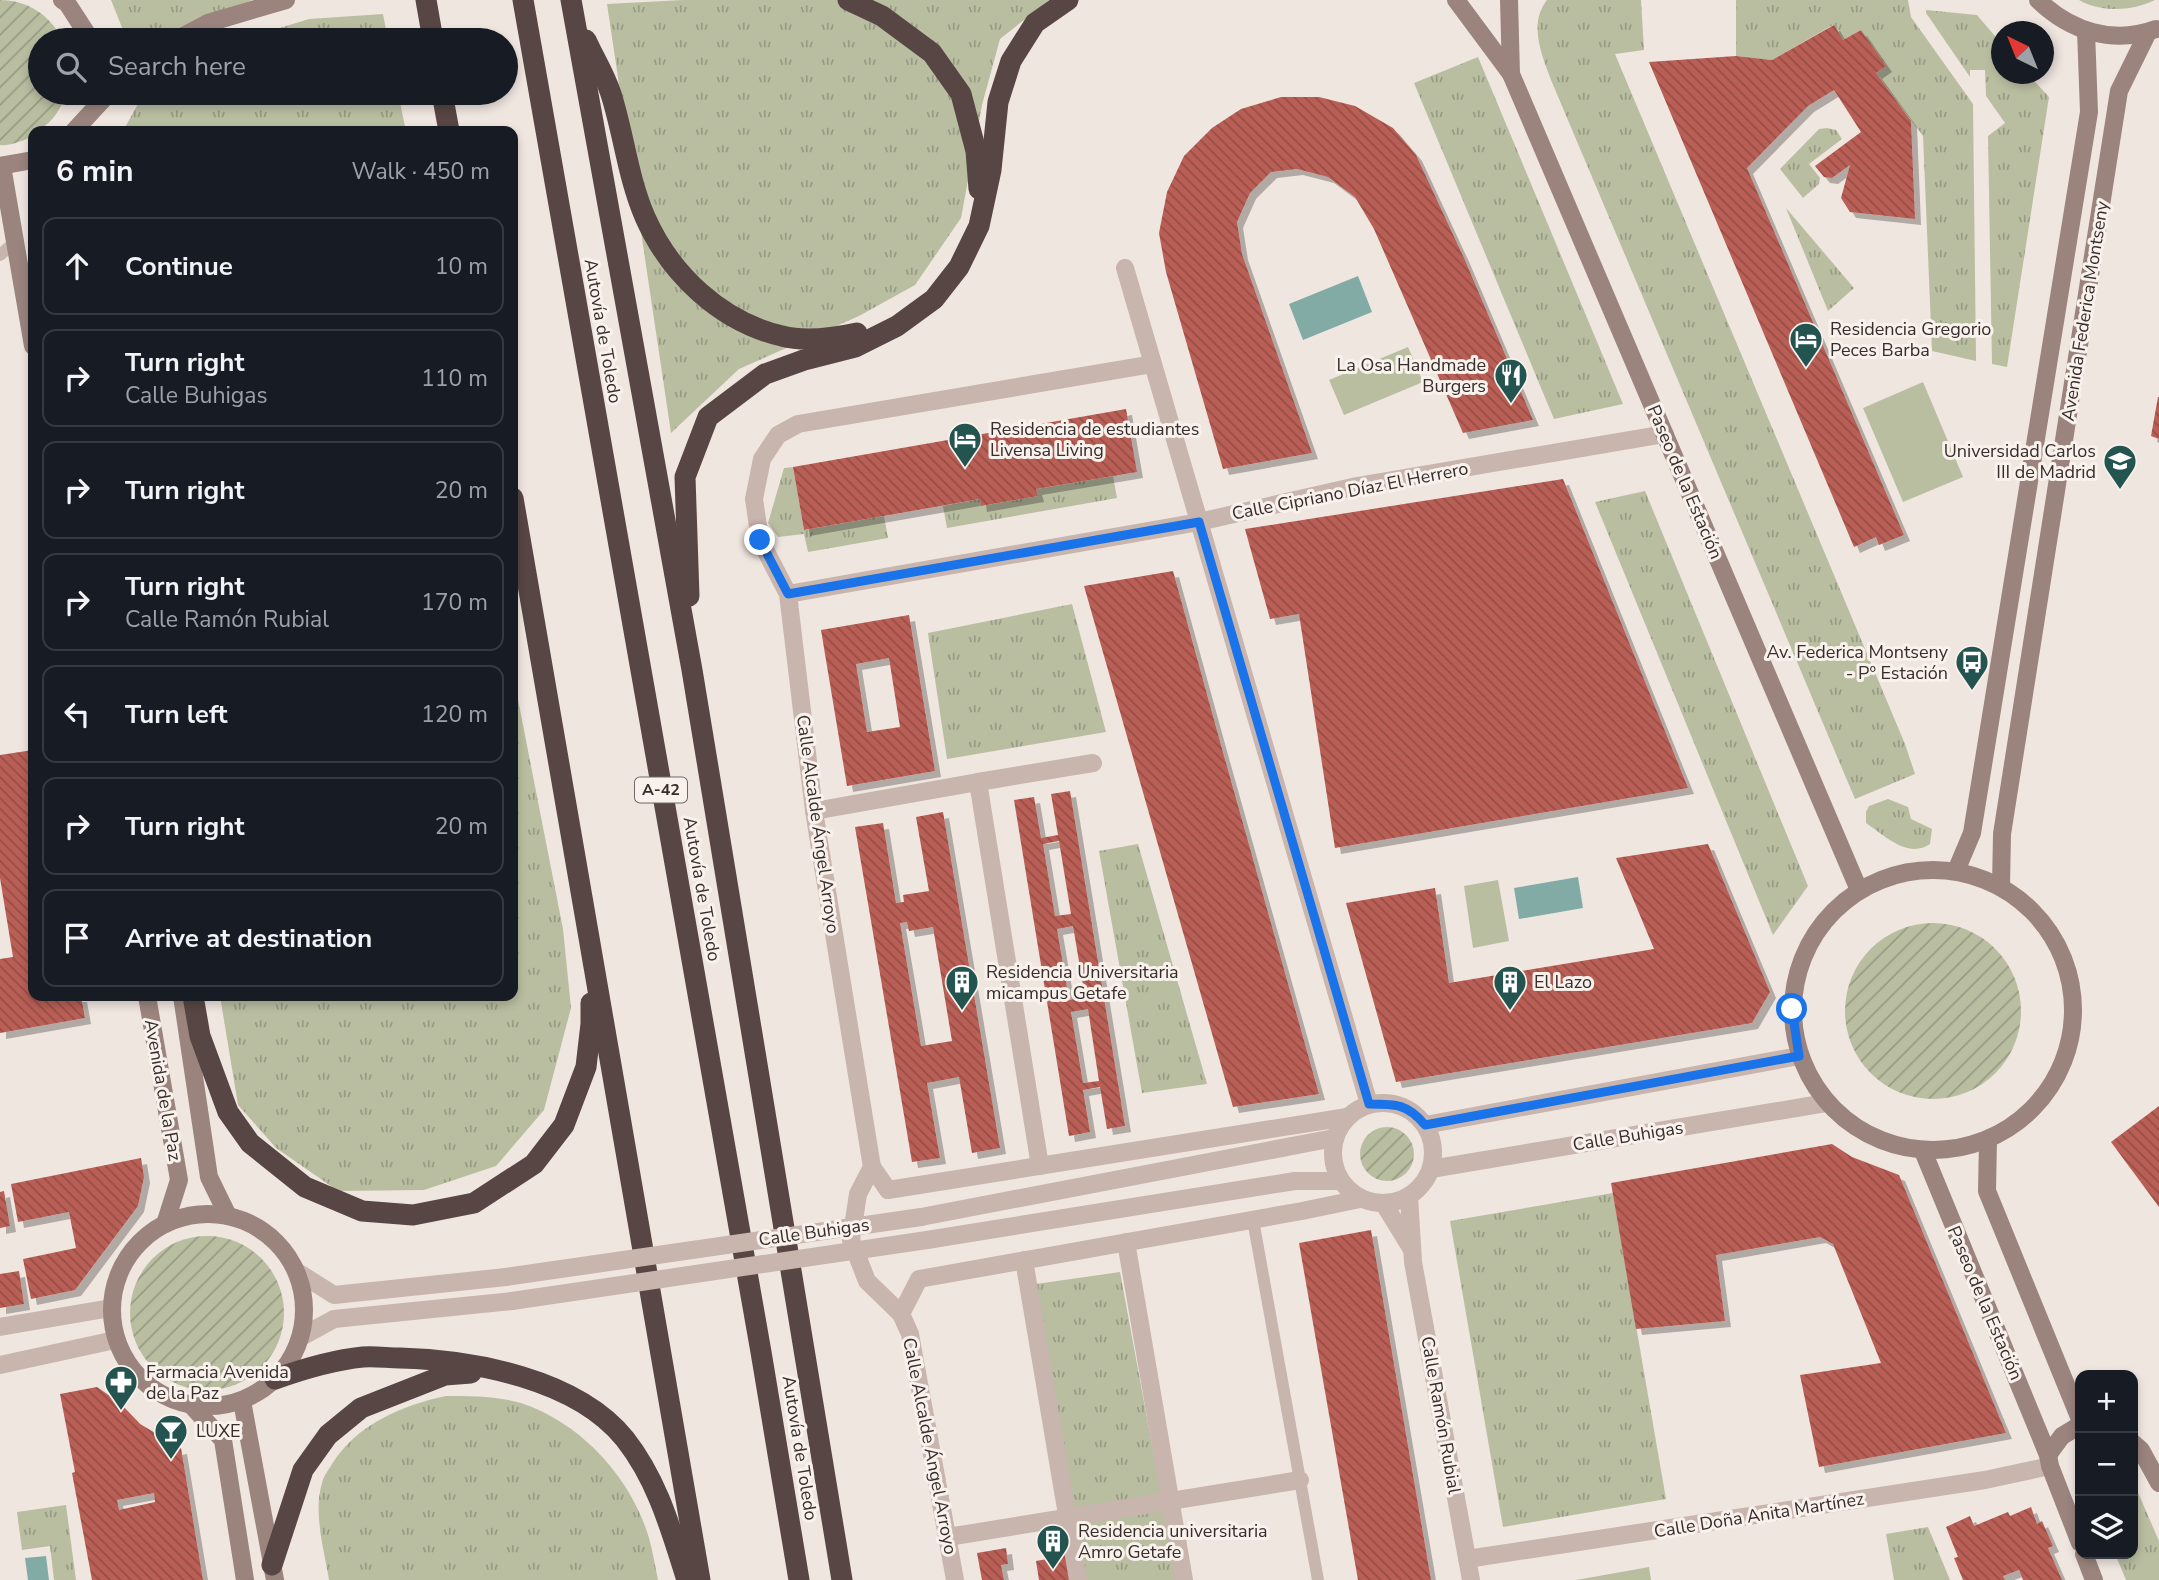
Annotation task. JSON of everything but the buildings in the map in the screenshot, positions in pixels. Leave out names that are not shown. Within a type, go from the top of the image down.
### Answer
[{"type":"highway","points":[[426,0],[431,28]]},
{"type":"highway","name":"Autovía de Toledo","points":[[523,0],[799,1580]]},
{"type":"highway","points":[[848,0],[882,16],[932,53],[961,94],[976,151],[979,226]]},
{"type":"highway","points":[[692,670],[685,477],[708,417],[765,374],[804,360],[855,347],[897,326],[934,299],[960,267],[979,226],[991,170],[998,102],[1011,61],[1035,23],[1069,0]]},
{"type":"highway","points":[[572,7],[611,92],[626,162],[646,219],[669,257],[696,291],[737,320],[783,337],[832,338],[897,326]]},
{"type":"highway","name":"Autovía de Toledo","points":[[572,7],[692,670],[842,1580]]},
{"type":"highway","points":[[444,105],[448,126]]},
{"type":"highway","points":[[518,527],[700,1580]]},
{"type":"highway","points":[[194,1001],[200,1036],[228,1112],[250,1143],[305,1188],[362,1211],[413,1215],[474,1203],[534,1164],[564,1125],[586,1067],[591,1024],[590,942]]},
{"type":"highway","points":[[275,1379],[306,1368],[364,1357],[438,1359],[505,1371],[547,1385],[591,1409],[624,1437],[647,1471],[664,1506],[687,1580]]},
{"type":"highway","points":[[274,1572],[303,1470],[328,1435],[361,1408],[445,1375],[505,1371]]},
{"type":"street","points":[[62,0],[84,28]]},
{"type":"street","points":[[199,28],[286,0]]},
{"type":"street","name":"Paseo de la Estación","points":[[1456,0],[1511,74],[1860,890]]},
{"type":"street","name":"Paseo de la Estación","points":[[1509,0],[1511,74]]},
{"type":"street","points":[[2038,0],[2055,16],[2086,31],[2116,36],[2153,30]]},
{"type":"street","name":"Avenida Federica Montseny","points":[[2001,886],[2002,834],[2119,91],[2153,30]]},
{"type":"street","name":"Avenida Federica Montseny","points":[[1956,871],[1972,833],[2089,112],[2086,31]]},
{"type":"street","points":[[81,125],[87,105]]},
{"type":"street","points":[[81,125],[98,105]]},
{"type":"street","points":[[28,161],[1,166],[28,317]]},
{"type":"street","points":[[1125,268],[1369,1104]]},
{"type":"street","name":"Calle Alcalde Ángel Arroyo","points":[[955,1580],[911,1334],[901,1314],[867,1281],[851,1240],[858,1194],[872,1167],[814,811],[788,594],[760,540],[754,499],[762,459],[778,435],[798,424],[1153,364]]},
{"type":"street","name":"Calle Cipriano Díaz El Herrero","points":[[788,594],[1199,522],[1357,485],[1665,434]]},
{"type":"street","points":[[814,811],[1093,763]]},
{"type":"street","points":[[978,782],[1040,1166]]},
{"type":"street","points":[[1956,871],[2001,886],[2041,919],[2067,965],[2075,1017],[2062,1068],[2032,1111],[1988,1140],[1923,1152],[1870,1137],[1826,1103],[1799,1056],[1792,1009],[1800,963],[1824,921],[1860,890],[1906,872],[1956,871]]},
{"type":"street","name":"Avenida de la Paz","points":[[148,1001],[179,1180],[166,1224]]},
{"type":"street","name":"Avenida de la Paz","points":[[183,1001],[209,1177],[228,1216]]},
{"type":"street","points":[[1425,1125],[1799,1056]]},
{"type":"street","name":"Calle Buhigas","points":[[1431,1169],[1826,1103]]},
{"type":"street","points":[[872,1167],[888,1190],[1347,1117],[1369,1104],[1399,1105],[1416,1114],[1425,1125],[1433,1144],[1431,1169],[1425,1182],[1409,1196],[1398,1201],[1384,1204],[1360,1199],[919,1279],[901,1314]]},
{"type":"street","points":[[1347,1117],[1334,1138],[1332,1158],[1340,1181],[1360,1199]]},
{"type":"street","name":"Calle Buhigas","points":[[296,1271],[334,1295],[506,1277],[921,1217],[1334,1138]]},
{"type":"street","points":[[1988,1140],[1987,1191],[2075,1407]]},
{"type":"street","name":"Paseo de la Estación","points":[[1923,1152],[2075,1530]]},
{"type":"street","name":"Calle Buhigas","points":[[301,1337],[334,1319],[512,1301],[927,1240],[1295,1181],[1340,1181]]},
{"type":"street","name":"Calle Ramón Rubial","points":[[1409,1196],[1412,1249],[1471,1580]]},
{"type":"street","name":"Calle Ramón Rubial","points":[[1384,1204],[1412,1249]]},
{"type":"street","points":[[186,1216],[228,1216],[247,1223],[279,1245],[296,1271],[304,1303],[301,1337],[275,1379],[242,1401],[192,1406],[163,1396],[135,1375],[115,1340],[111,1308],[119,1272],[146,1236],[186,1216]]},
{"type":"street","points":[[1126,1242],[1184,1580]]},
{"type":"street","points":[[1024,1260],[1078,1580]]},
{"type":"street","points":[[0,1327],[111,1308]]},
{"type":"street","points":[[0,1365],[115,1340]]},
{"type":"street","points":[[242,1401],[274,1572]]},
{"type":"street","points":[[192,1406],[223,1440],[245,1580]]},
{"type":"street","points":[[2049,1460],[2062,1436],[2075,1428]]},
{"type":"street","points":[[2138,1447],[2159,1483]]},
{"type":"street","name":"Calle Doña Anita Martínez","points":[[1467,1559],[1985,1480],[2049,1460]]},
{"type":"street","points":[[948,1537],[1300,1480]]},
{"type":"street","points":[[2086,1559],[2094,1580]]},
{"type":"lane","points":[[0,255],[15,242]]},
{"type":"lane","points":[[1253,1220],[1318,1580]]},
{"type":"green space","points":[[0,0],[29,6],[45,16],[55,28],[28,28],[28,105],[61,105],[44,126],[28,126],[28,138],[13,144],[0,145]]},
{"type":"green space","points":[[111,0],[252,0],[192,28],[122,28]]},
{"type":"green space","points":[[683,0],[1049,0],[1000,39],[982,105],[961,218],[915,285],[859,316],[739,369],[671,433],[607,4]]},
{"type":"green space","points":[[1547,0],[1641,0],[1644,50],[1615,54],[1905,744],[1915,774],[1855,799],[1551,80],[1538,40],[1538,19]]},
{"type":"green space","points":[[1736,0],[1908,0],[1911,17],[1973,104],[1976,361],[1932,351],[1923,136],[1876,73],[1885,66],[1861,30],[1843,40],[1833,25],[1772,60],[1736,56]]},
{"type":"green space","points":[[2079,0],[2155,0],[2127,8],[2107,9]]},
{"type":"green space","points":[[1926,10],[1977,15],[1991,31],[1991,84],[2037,84],[2049,97],[2007,367],[1992,364],[1988,136],[2005,123],[1986,96],[1985,70],[1970,70],[1970,77]]},
{"type":"green space","points":[[383,14],[386,28],[280,28],[309,19]]},
{"type":"green space","points":[[1478,57],[1623,404],[1554,419],[1414,83]]},
{"type":"green space","points":[[137,105],[401,105],[405,126],[126,126]]},
{"type":"green space","points":[[1819,129],[1836,130],[1842,139],[1809,164],[1820,178],[1819,184],[1803,198],[1780,169]]},
{"type":"green space","points":[[1786,208],[1854,288],[1828,311]]},
{"type":"green space","points":[[1408,347],[1423,382],[1344,415],[1329,380]]},
{"type":"green space","points":[[1923,382],[1963,477],[1903,502],[1863,408]]},
{"type":"green space","points":[[793,467],[804,530],[884,516],[888,538],[808,552],[804,534],[778,537],[768,523],[784,468]]},
{"type":"green space","points":[[1113,476],[1117,498],[947,528],[943,506],[980,499],[982,506],[1037,496],[1036,489]]},
{"type":"green space","points":[[1645,491],[1808,886],[1773,935],[1595,502]]},
{"type":"green space","points":[[1072,604],[1106,732],[947,759],[928,633]]},
{"type":"green space","points":[[518,700],[563,929],[571,1008],[544,1110],[496,1166],[424,1190],[338,1191],[276,1148],[238,1105],[221,1001],[518,1001]]},
{"type":"green space","points":[[1888,799],[1908,807],[1911,819],[1932,829],[1930,844],[1922,848],[1905,847],[1866,823],[1869,806]]},
{"type":"green space","points":[[1138,844],[1207,1084],[1142,1093],[1099,851]]},
{"type":"green space","points":[[1498,880],[1509,941],[1473,948],[1464,886]]},
{"type":"green space","points":[[1933,923],[1967,930],[1995,949],[2014,977],[2021,1011],[2014,1045],[1995,1073],[1967,1092],[1933,1099],[1899,1092],[1871,1073],[1852,1045],[1845,1011],[1852,977],[1871,949],[1899,930]]},
{"type":"green space","points":[[1392,1127],[1402,1131],[1410,1139],[1414,1154],[1410,1169],[1402,1177],[1382,1181],[1372,1177],[1364,1169],[1360,1149],[1364,1139],[1372,1131]]},
{"type":"green space","points":[[1613,1193],[1666,1499],[1503,1527],[1450,1221]]},
{"type":"green space","points":[[207,1236],[236,1242],[261,1259],[278,1284],[284,1313],[278,1342],[261,1367],[236,1384],[207,1390],[178,1384],[153,1367],[136,1342],[130,1313],[136,1284],[153,1259],[178,1242]]},
{"type":"green space","points":[[1120,1272],[1177,1580],[1085,1580],[1036,1284]]},
{"type":"green space","points":[[446,1396],[474,1396],[521,1403],[543,1412],[583,1438],[601,1455],[630,1494],[649,1538],[658,1580],[329,1580],[320,1531],[319,1506],[323,1480],[332,1464],[354,1438],[382,1418]]},
{"type":"green space","points":[[2138,1493],[2159,1541],[2159,1580],[2126,1580],[2117,1559],[2138,1559]]},
{"type":"green space","points":[[66,1505],[76,1580],[54,1580],[50,1546],[22,1550],[17,1512]]},
{"type":"green space","points":[[1928,1527],[1950,1580],[1894,1580],[1886,1534]]},
{"type":"green space","points":[[1649,1567],[1651,1580],[1576,1580]]},
{"type":"water","points":[[1358,276],[1372,312],[1303,340],[1289,304]]},
{"type":"water","points":[[1578,877],[1583,908],[1519,919],[1514,888]]},
{"type":"water","points":[[46,1556],[49,1580],[28,1580],[25,1558]]},
{"type":"place","name":"Residencia Gregorio Peces Barba","points":[[1806,369]]},
{"type":"place","name":"La Osa Handmade Burgers","points":[[1511,405]]},
{"type":"place","name":"Residencia de estudiantes Livensa Living","points":[[965,469]]},
{"type":"place","name":"Universidad Carlos III de Madrid","points":[[2120,491]]},
{"type":"place","name":"Av. Federica Montseny - Pº Estación","points":[[1972,692]]},
{"type":"place","name":"Residencia Universitaria micampus Getafe","points":[[962,1012]]},
{"type":"place","name":"El Lazo","points":[[1510,1012]]},
{"type":"place","name":"Farmacia Avenida de la Paz","points":[[121,1412]]},
{"type":"place","name":"LUXE","points":[[171,1461]]},
{"type":"place","name":"Residencia universitaria Amro Getafe","points":[[1053,1571]]},
{"type":"route","points":[[760,540],[788,594],[1199,522],[1369,1104],[1399,1105],[1416,1114],[1425,1125],[1799,1056],[1792,1009]]}]
